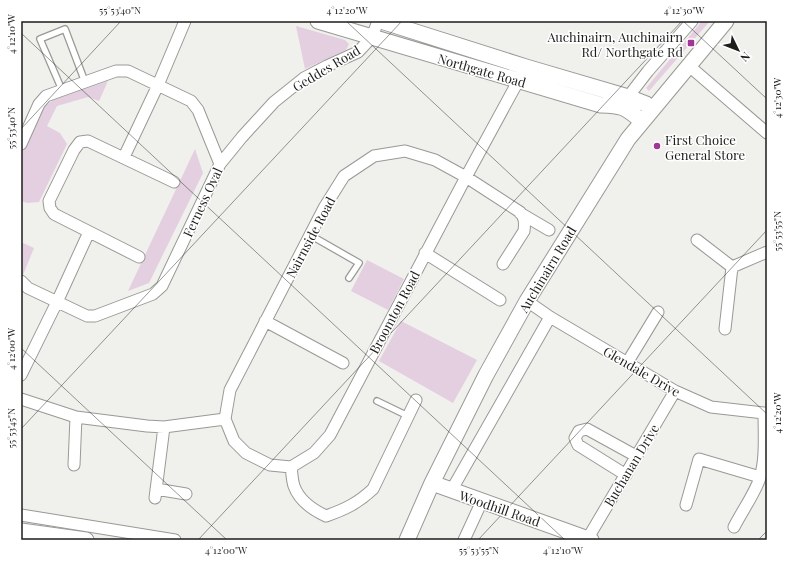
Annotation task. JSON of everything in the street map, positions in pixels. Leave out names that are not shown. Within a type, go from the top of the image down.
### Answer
[{"type":"street","points":[[124,157],[158,85],[185,21]]},
{"type":"street","name":"Northgate Road","points":[[318,21],[601,105],[616,105],[626,102]]},
{"type":"street","name":"Geddes Road","points":[[220,164],[274,102],[304,78],[358,52],[372,37],[378,21]]},
{"type":"street","name":"Northgate Road","points":[[381,21],[526,67],[626,102],[646,104],[652,109]]},
{"type":"street","points":[[626,102],[692,21]]},
{"type":"street","name":"Auchinairn Road","points":[[407,540],[432,484],[486,375],[527,302],[628,139],[726,21]]},
{"type":"street","points":[[688,65],[767,133]]},
{"type":"street","name":"Broomton Road","points":[[291,467],[314,453],[330,435],[466,177],[526,67]]},
{"type":"street","name":"Ferness Oval","points":[[21,144],[39,104],[46,96],[116,71],[128,71],[191,101],[198,110],[220,164],[162,286],[153,294],[95,316],[87,316],[28,288],[21,281]]},
{"type":"street","name":"Northgate Road","points":[[626,102],[630,111],[642,121]]},
{"type":"street","points":[[139,257],[54,214],[50,208],[49,201],[74,150],[80,142],[88,141],[174,182]]},
{"type":"street","name":"Nairnside Road","points":[[225,419],[230,390],[324,208],[344,176],[374,156],[405,151],[436,160],[466,177],[549,230]]},
{"type":"street","points":[[503,264],[524,231],[524,217],[520,212]]},
{"type":"street","points":[[21,375],[89,232]]},
{"type":"street","points":[[697,240],[732,267]]},
{"type":"street","points":[[732,267],[767,252]]},
{"type":"street","points":[[426,253],[500,300]]},
{"type":"street","points":[[725,329],[732,267]]},
{"type":"street","name":"Glendale Drive","points":[[527,302],[675,392],[711,407],[765,413]]},
{"type":"street","points":[[627,363],[658,312]]},
{"type":"street","points":[[451,491],[550,317]]},
{"type":"street","points":[[265,321],[343,363]]},
{"type":"street","name":"Buchanan Drive","points":[[590,539],[636,456],[675,392]]},
{"type":"street","points":[[21,399],[76,417],[147,426],[164,426],[225,419],[234,442],[246,454],[270,465],[291,467],[294,486],[305,502],[316,511],[326,516],[361,500],[373,488],[416,400]]},
{"type":"street","points":[[734,527],[760,478],[765,458],[765,413]]},
{"type":"street","points":[[74,465],[76,417]]},
{"type":"street","points":[[164,426],[156,494],[186,494]]},
{"type":"street","points":[[626,475],[578,445],[575,438],[579,431],[587,429],[636,456]]},
{"type":"street","points":[[686,505],[699,459],[760,478]]},
{"type":"street","name":"Woodhill Road","points":[[432,484],[590,539]]},
{"type":"street","points":[[464,540],[482,501]]},
{"type":"street","points":[[21,514],[175,540]]},
{"type":"street","points":[[21,531],[86,540]]},
{"type":"lane","points":[[62,90],[40,39],[65,29],[85,82]]},
{"type":"lane","points":[[310,235],[359,263],[349,278]]},
{"type":"lane","points":[[377,402],[408,416]]},
{"type":"shaded area","points":[[702,21],[710,21],[649,91],[646,88]]},
{"type":"shaded area","points":[[296,26],[345,40],[349,44],[346,50],[305,69]]},
{"type":"shaded area","points":[[108,81],[99,101],[88,97],[57,106],[47,126],[60,133],[67,144],[39,202],[27,203],[21,201],[21,152],[44,107],[53,100]]},
{"type":"shaded area","points":[[195,149],[203,173],[149,283],[128,291]]},
{"type":"shaded area","points":[[21,242],[34,248],[23,275],[21,269]]},
{"type":"shaded area","points":[[367,260],[404,279],[388,310],[351,291]]},
{"type":"shaded area","points":[[401,321],[477,360],[453,403],[379,361]]},
{"type":"place","name":"Auchinairn, Auchinairn Rd/ Northgate Rd","points":[[691,43]]},
{"type":"place","name":"First Choice General Store","points":[[657,146]]}]
